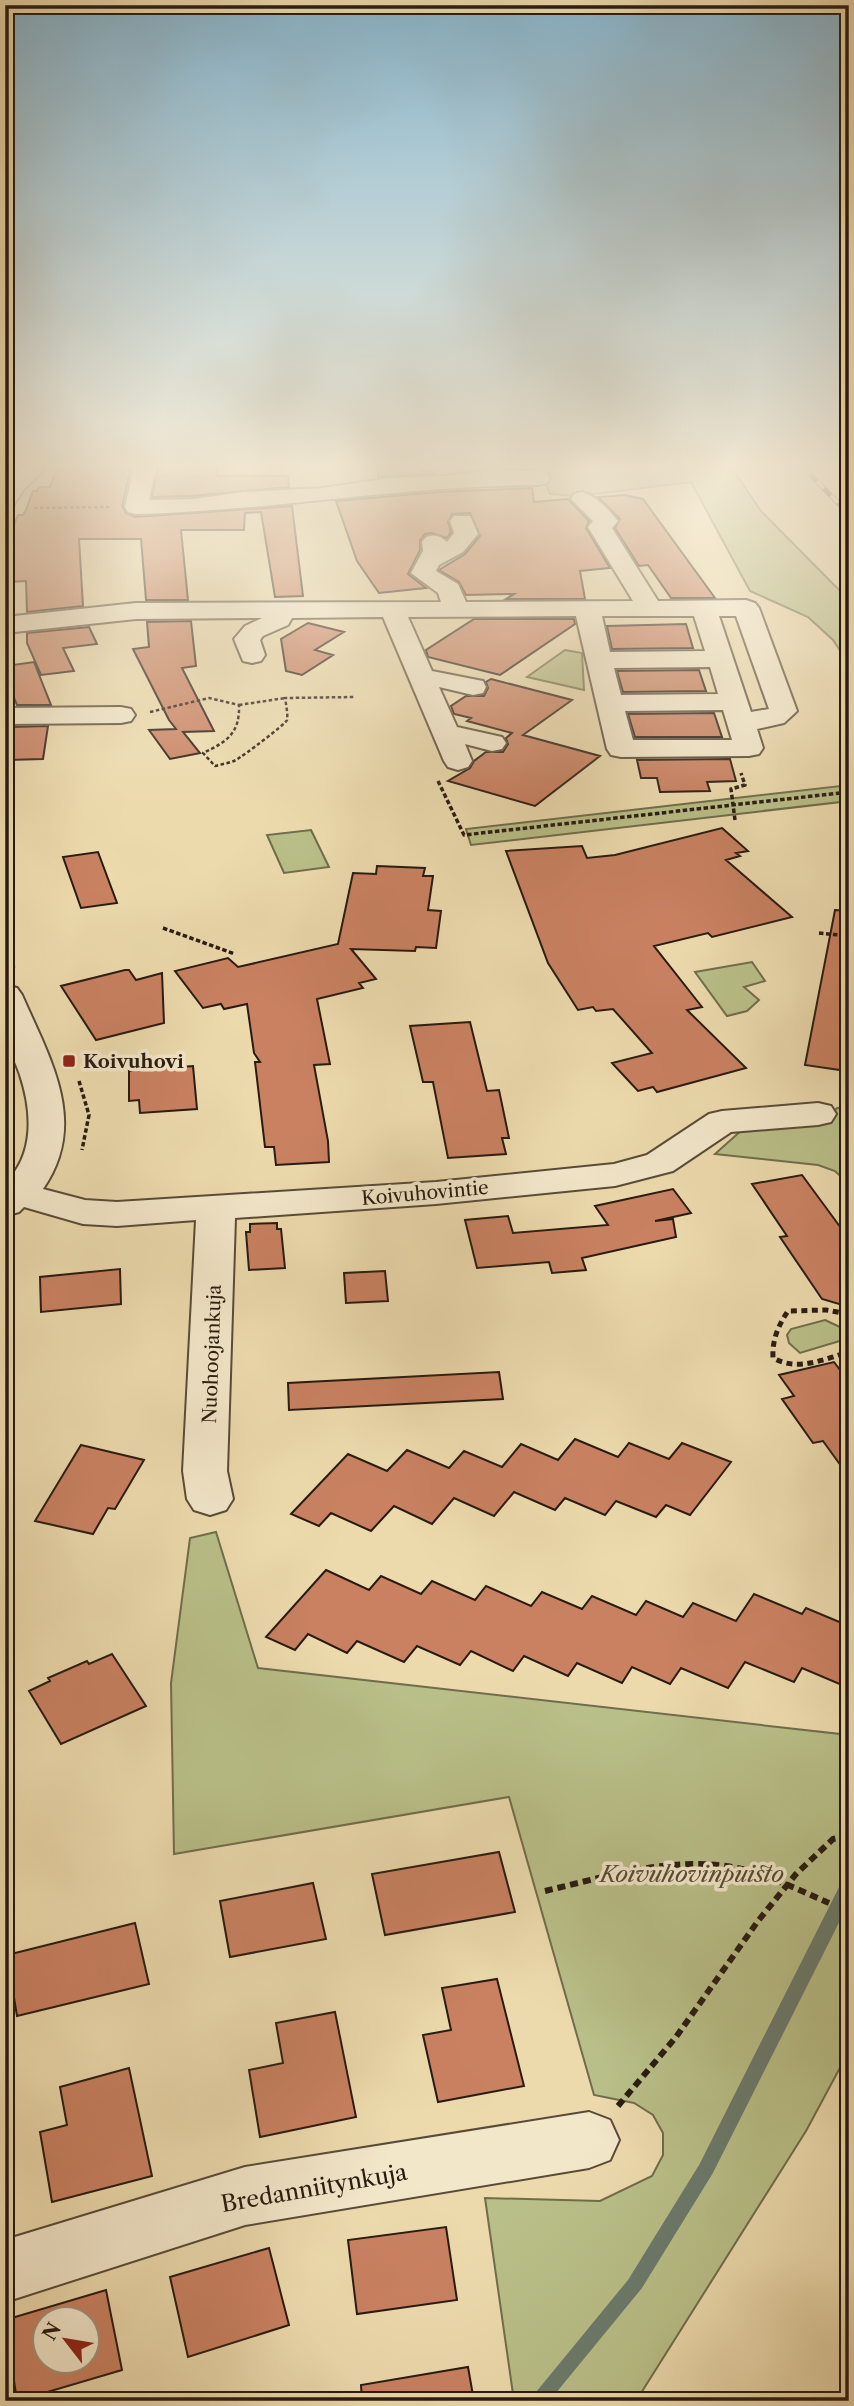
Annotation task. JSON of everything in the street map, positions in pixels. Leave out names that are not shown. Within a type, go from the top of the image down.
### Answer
[{"type":"street","points":[[5,625],[136,611],[282,610],[397,623],[434,637],[448,618],[449,589],[434,579]]},
{"type":"street","points":[[632,579],[650,609]]},
{"type":"street","points":[[589,615],[650,609],[706,614]]},
{"type":"street","points":[[252,655],[247,639],[254,631],[279,620],[282,610]]},
{"type":"street","points":[[589,615],[621,749],[749,748],[706,614]]},
{"type":"street","points":[[448,618],[748,615],[783,711],[770,719],[737,711],[610,703]]},
{"type":"street","points":[[397,623],[433,694],[452,748]]},
{"type":"street","points":[[599,660],[720,659]]},
{"type":"street","points":[[433,694],[439,679],[473,687]]},
{"type":"street","points":[[5,716],[121,715]]},
{"type":"street","points":[[452,748],[463,735],[492,743]]},
{"type":"street","points":[[5,995],[43,1090],[48,1115],[45,1151],[34,1176],[13,1199]]},
{"type":"street","name":"Koivuhovintie","points":[[13,1199],[83,1212],[117,1214],[436,1193],[615,1175],[660,1163],[722,1122],[818,1114]]},
{"type":"street","name":"Nuohoojankuja","points":[[210,1499],[205,1471],[216,1208]]},
{"type":"street","name":"Bredanniitynkuja","points":[[5,2271],[245,2196],[589,2140]]},
{"type":"path","points":[[149,712],[209,698],[239,705],[285,698],[355,697]]},
{"type":"path","points":[[239,705],[241,725],[237,732],[220,746],[203,753],[215,766],[242,757],[272,732],[283,727],[287,721],[285,698]]},
{"type":"path","points":[[452,748],[429,751],[435,776],[464,835],[849,792]]},
{"type":"path","points":[[736,820],[732,789],[745,785],[739,766]]},
{"type":"path","points":[[163,929],[236,954]]},
{"type":"path","points":[[819,933],[849,936]]},
{"type":"path","points":[[849,1314],[826,1310],[788,1311],[775,1331],[772,1346],[774,1358],[780,1363],[796,1365],[849,1352]]},
{"type":"path","points":[[589,2140],[676,2037],[758,1921],[787,1885],[833,1839],[849,1836]]},
{"type":"path","points":[[545,1891],[641,1870],[702,1863],[744,1870],[829,1903]]},
{"type":"green space","points":[[744,579],[829,579],[849,600],[849,664],[833,640],[808,617],[750,591]]},
{"type":"green space","points":[[565,650],[582,653],[584,690],[527,677]]},
{"type":"green space","points":[[849,785],[849,801],[471,845],[466,829]]},
{"type":"green space","points":[[311,830],[329,867],[284,873],[267,835]]},
{"type":"green space","points":[[752,962],[765,981],[744,987],[759,1000],[747,1011],[727,1016],[695,972]]},
{"type":"green space","points":[[849,1107],[849,1184],[835,1171],[818,1165],[715,1154],[743,1129],[826,1122],[837,1108]]},
{"type":"green space","points":[[825,1320],[842,1328],[843,1340],[800,1353],[789,1343],[787,1335],[791,1329]]},
{"type":"green space","name":"Koivuhovinpuisto","points":[[216,1532],[258,1668],[849,1735],[849,2051],[806,2131],[636,2401],[514,2401],[485,2198],[600,2201],[652,2176],[663,2155],[663,2133],[653,2115],[634,2103],[594,2095],[509,1797],[174,1854],[171,1683],[190,1538]]},
{"type":"building","points":[[9,579],[81,579],[83,606],[27,612],[26,581],[9,582]]},
{"type":"building","points":[[144,579],[186,579],[188,600],[146,600]]},
{"type":"building","points":[[272,579],[301,579],[303,596],[275,597]]},
{"type":"building","points":[[370,579],[415,579],[426,588],[379,593]]},
{"type":"building","points":[[454,579],[581,579],[585,599],[506,599],[514,594],[466,595]]},
{"type":"building","points":[[658,579],[701,579],[715,598],[671,598]]},
{"type":"building","points":[[474,619],[574,619],[575,624],[500,675],[428,657],[426,650]]},
{"type":"building","points":[[191,621],[196,666],[182,668],[214,731],[183,732],[200,753],[170,759],[149,730],[176,729],[133,649],[149,647],[147,622]]},
{"type":"building","points":[[308,623],[344,632],[315,650],[333,655],[302,675],[286,671],[281,639]]},
{"type":"building","points":[[686,624],[693,648],[612,649],[607,626]]},
{"type":"building","points":[[89,627],[97,644],[63,648],[74,671],[41,675],[27,643],[27,633]]},
{"type":"building","points":[[34,662],[51,705],[17,705],[5,677],[5,666]]},
{"type":"building","points":[[699,670],[706,691],[623,692],[617,671]]},
{"type":"building","points":[[491,679],[572,700],[523,735],[600,756],[535,806],[448,781],[470,768],[474,761],[486,752],[503,752],[508,744],[506,738],[512,733],[467,721],[471,718],[454,714],[451,706],[466,696],[484,696],[488,688],[486,682]]},
{"type":"building","points":[[714,713],[722,737],[635,737],[628,714]]},
{"type":"building","points":[[48,726],[43,759],[7,760],[13,727]]},
{"type":"building","points":[[730,759],[736,781],[707,782],[710,791],[660,792],[657,778],[641,778],[637,760]]},
{"type":"building","points":[[722,828],[748,851],[736,853],[740,856],[726,860],[792,917],[712,937],[708,933],[654,946],[702,1007],[687,1010],[746,1068],[657,1092],[653,1087],[638,1091],[612,1063],[652,1053],[613,1009],[596,1011],[593,1007],[578,1010],[548,963],[506,851],[582,846],[587,858],[615,855]]},
{"type":"building","points":[[98,852],[117,903],[81,908],[63,857]]},
{"type":"building","points":[[377,866],[425,868],[423,876],[433,876],[428,910],[441,911],[436,948],[416,947],[415,951],[351,949],[376,979],[359,983],[363,988],[317,999],[330,1064],[314,1065],[328,1141],[329,1162],[276,1165],[274,1147],[265,1147],[255,1062],[260,1062],[254,1053],[247,1004],[224,1009],[221,1004],[203,1008],[175,971],[228,958],[238,967],[338,944],[353,873],[376,874]]},
{"type":"building","points":[[835,910],[849,911],[849,1017],[840,1070],[805,1065]]},
{"type":"building","points":[[129,970],[136,980],[162,973],[164,1023],[96,1040],[61,986]]},
{"type":"building","points":[[470,1022],[487,1091],[499,1090],[509,1138],[502,1138],[506,1154],[448,1158],[433,1082],[423,1082],[410,1026]]},
{"type":"building","points":[[193,1066],[197,1109],[140,1113],[139,1100],[129,1101],[129,1071]]},
{"type":"building","points":[[802,1175],[849,1239],[849,1307],[822,1299],[780,1237],[787,1236],[752,1184]]},
{"type":"building","points":[[673,1189],[691,1213],[655,1221],[673,1219],[676,1237],[582,1258],[586,1270],[552,1273],[549,1262],[477,1268],[465,1220],[508,1216],[513,1233],[608,1225],[595,1206]]},
{"type":"building","points":[[277,1223],[277,1229],[281,1229],[285,1268],[249,1270],[246,1232],[250,1232],[250,1224]]},
{"type":"building","points":[[120,1269],[121,1304],[41,1312],[40,1277]]},
{"type":"building","points":[[385,1271],[388,1301],[346,1303],[344,1273]]},
{"type":"building","points":[[834,1362],[849,1382],[849,1477],[823,1441],[813,1443],[782,1399],[794,1396],[779,1375]]},
{"type":"building","points":[[499,1372],[503,1399],[289,1410],[288,1383]]},
{"type":"building","points":[[575,1439],[618,1457],[629,1443],[669,1459],[682,1443],[731,1462],[690,1515],[666,1505],[656,1517],[616,1501],[605,1515],[565,1498],[555,1510],[514,1492],[494,1516],[454,1498],[432,1524],[394,1506],[371,1531],[331,1513],[319,1526],[291,1514],[348,1454],[387,1471],[407,1450],[449,1468],[464,1451],[502,1467],[521,1444],[558,1460]]},
{"type":"building","points":[[81,1445],[144,1460],[115,1509],[108,1508],[93,1534],[35,1521]]},
{"type":"building","points":[[326,1570],[369,1590],[381,1576],[421,1594],[432,1581],[475,1600],[486,1586],[531,1606],[542,1592],[582,1609],[592,1596],[636,1615],[646,1601],[683,1617],[693,1603],[736,1621],[754,1594],[802,1614],[806,1608],[849,1626],[849,1688],[802,1668],[794,1682],[745,1662],[728,1688],[681,1668],[670,1684],[632,1667],[622,1683],[577,1663],[568,1676],[524,1656],[513,1671],[471,1651],[460,1665],[417,1646],[404,1662],[357,1641],[347,1653],[308,1634],[295,1650],[266,1637]]},
{"type":"building","points":[[112,1654],[146,1706],[61,1744],[29,1691],[50,1681],[48,1678],[87,1661],[89,1664]]},
{"type":"building","points":[[499,1852],[515,1912],[385,1935],[372,1874]]},
{"type":"building","points":[[313,1883],[326,1939],[230,1957],[220,1901]]},
{"type":"building","points":[[135,1923],[149,1984],[17,2016],[7,1955]]},
{"type":"building","points":[[497,1979],[524,2086],[438,2102],[423,2035],[451,2030],[442,1988]]},
{"type":"building","points":[[335,2012],[356,2117],[260,2137],[249,2070],[283,2063],[276,2023]]},
{"type":"building","points":[[129,2068],[152,2176],[52,2202],[40,2132],[67,2125],[60,2087]]},
{"type":"building","points":[[446,2227],[457,2300],[357,2314],[348,2240]]},
{"type":"building","points":[[269,2248],[289,2325],[188,2357],[170,2277]]},
{"type":"building","points":[[106,2290],[122,2370],[17,2401],[5,2320],[32,2312],[32,2374],[102,2374],[102,2304],[59,2304]]},
{"type":"building","points":[[468,2367],[474,2401],[362,2401],[361,2385]]},
{"type":"waterway","points":[[539,2401],[635,2284],[706,2169],[846,1891],[849,1890]]},
{"type":"place","name":"Koivuhovi","points":[[69,1061]]}]
